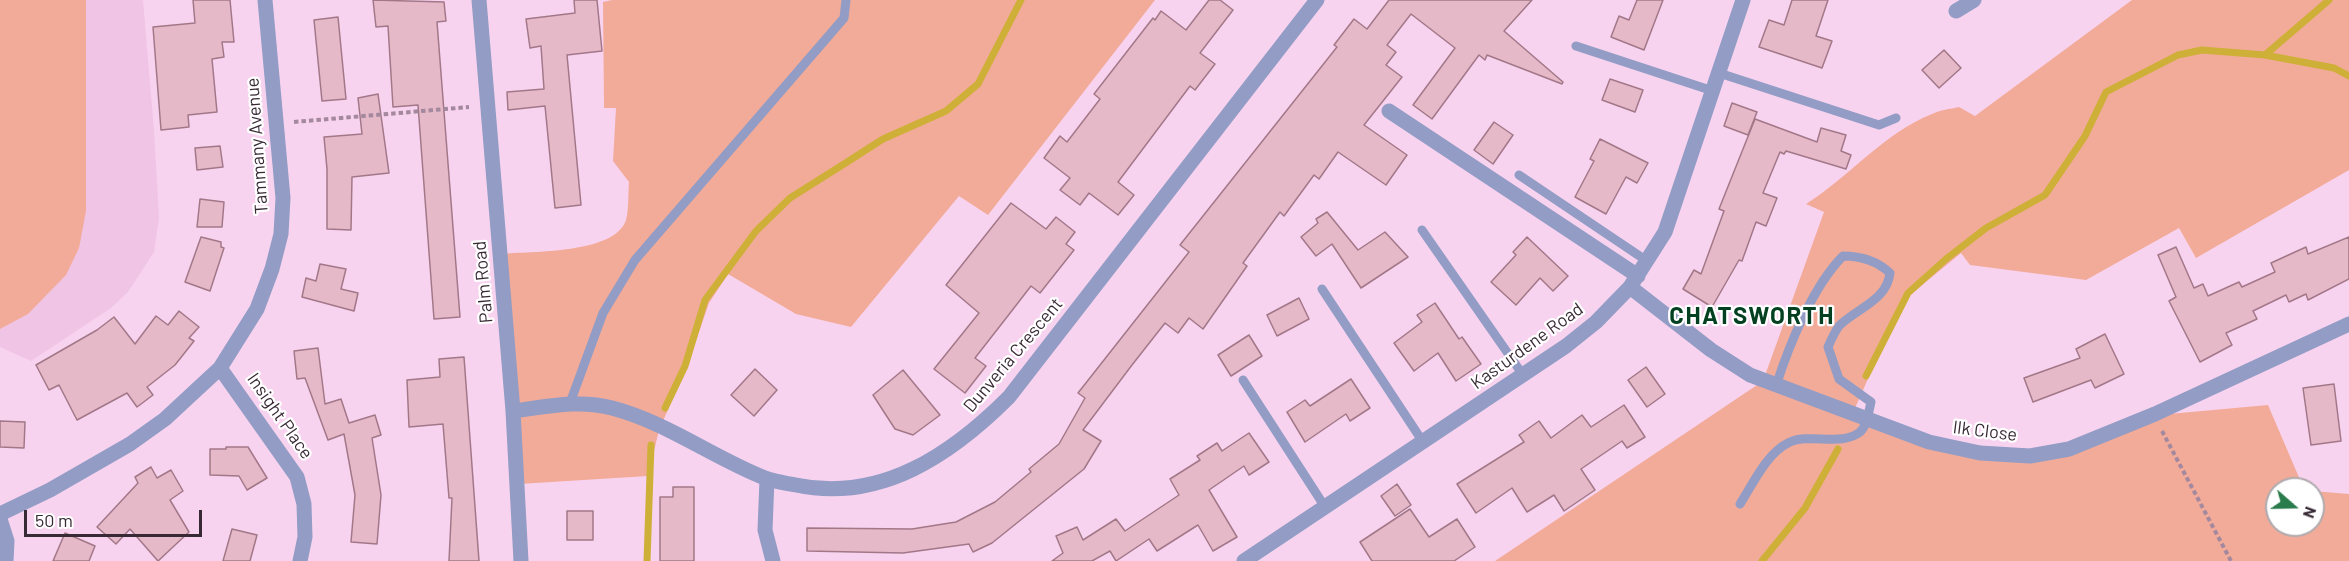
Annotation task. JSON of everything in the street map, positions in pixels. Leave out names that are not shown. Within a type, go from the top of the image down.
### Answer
[{"type":"street","name":"Tammany Avenue","points":[[0,514],[50,490],[130,444],[165,419],[220,368],[257,309],[281,234],[283,198],[265,0]]},
{"type":"street","name":"Palm Road","points":[[479,0],[513,411],[521,561]]},
{"type":"street","name":"Dunveria Crescent","points":[[513,411],[570,403],[612,408],[663,428],[767,479],[818,490],[858,487],[891,480],[931,462],[975,430],[1009,397],[1317,0]]},
{"type":"street","points":[[1956,11],[1974,0]]},
{"type":"street","name":"Kasturdene Road","points":[[1244,561],[1566,346],[1596,322],[1634,281],[1665,232],[1719,73],[1738,1]]},
{"type":"street","name":"Ilk Close","points":[[1389,111],[1634,281],[1711,350],[1750,375],[1929,442],[1980,453],[2030,456],[2069,449],[2155,414],[2349,324]]},
{"type":"street","name":"Insight Place","points":[[220,368],[297,477],[304,504],[305,537],[300,561]]},
{"type":"street","points":[[767,479],[765,530],[773,561]]},
{"type":"street","points":[[0,519],[7,541],[6,561]]},
{"type":"lane","points":[[570,403],[603,314],[635,260],[844,18],[846,0]]},
{"type":"lane","points":[[1576,46],[1713,91]]},
{"type":"lane","points":[[1719,73],[1879,125],[1896,118]]},
{"type":"lane","points":[[1519,176],[1647,261]]},
{"type":"lane","points":[[1422,230],[1523,375]]},
{"type":"lane","points":[[1740,504],[1767,463],[1785,444],[1796,440],[1849,436],[1860,432],[1871,402],[1839,380],[1828,347],[1840,325],[1865,309],[1889,281],[1890,273],[1881,265],[1868,259],[1843,256],[1828,270],[1785,360],[1776,386]]},
{"type":"lane","points":[[1322,290],[1423,442]]},
{"type":"lane","points":[[1243,380],[1325,507]]},
{"type":"path","points":[[276,124],[488,106]]},
{"type":"path","points":[[2161,430],[2231,561]]},
{"type":"shaded area","points":[[0,0],[143,0],[159,218],[154,252],[128,292],[111,308],[31,361],[0,347]]},
{"type":"shaded area","points":[[0,0],[86,0],[86,211],[79,248],[66,275],[28,314],[0,329]]},
{"type":"shaded area","points":[[612,0],[1155,0],[988,215],[959,196],[851,327],[796,314],[728,274],[709,303],[686,369],[659,430],[648,476],[519,484],[500,254],[571,249],[590,245],[619,231],[626,220],[629,182],[613,161],[616,108],[604,108],[603,2]]},
{"type":"shaded area","points":[[2132,0],[2349,0],[2349,170],[2196,258],[2179,228],[2086,280],[1970,265],[1961,253],[1910,295],[1852,415],[1927,445],[2028,459],[2158,415],[2268,405],[2299,477],[2265,477],[2265,537],[2325,537],[2325,492],[2349,494],[2349,561],[1495,561],[1763,381],[1824,212],[1806,204],[1882,144],[1915,122],[1938,112],[1959,107],[1975,116]]},
{"type":"building","points":[[193,0],[230,0],[234,42],[222,42],[224,57],[212,59],[217,112],[188,115],[189,127],[161,130],[153,27],[195,23]]},
{"type":"building","points":[[373,0],[444,2],[446,21],[437,22],[460,317],[434,319],[418,105],[393,107],[388,26],[376,27]]},
{"type":"building","points":[[574,0],[597,0],[602,51],[567,55],[581,205],[555,208],[545,106],[508,110],[507,92],[544,89],[541,46],[530,48],[526,19],[575,13]]},
{"type":"building","points":[[1209,0],[1220,0],[1233,10],[1200,53],[1215,64],[1195,90],[1190,86],[1118,182],[1134,195],[1118,215],[1089,193],[1080,205],[1060,190],[1070,178],[1044,158],[1060,136],[1067,142],[1100,99],[1094,94],[1153,18],[1155,20],[1161,11],[1186,30]]},
{"type":"building","points":[[1389,0],[1532,0],[1504,31],[1563,82],[1562,84],[1487,55],[1485,60],[1479,55],[1432,119],[1413,105],[1455,48],[1411,14],[1387,45],[1396,52],[1386,65],[1402,77],[1364,125],[1407,155],[1386,185],[1338,152],[1319,179],[1314,175],[1284,216],[1280,212],[1243,263],[1247,266],[1203,329],[1189,318],[1178,333],[1165,323],[1083,430],[1101,441],[1084,469],[992,543],[973,552],[969,544],[903,553],[807,551],[807,528],[912,529],[956,522],[995,502],[1031,472],[1029,469],[1059,444],[1085,398],[1078,393],[1189,252],[1180,245],[1337,47],[1334,45],[1354,19],[1367,29]]},
{"type":"building","points":[[1637,0],[1663,0],[1644,50],[1611,37],[1619,16],[1629,20]]},
{"type":"building","points":[[1792,0],[1828,0],[1816,36],[1832,41],[1822,68],[1759,47],[1769,20],[1784,25]]},
{"type":"building","points":[[338,17],[346,99],[322,101],[314,20]]},
{"type":"building","points":[[1944,50],[1961,68],[1939,88],[1922,70]]},
{"type":"building","points":[[1610,79],[1643,90],[1635,112],[1602,100]]},
{"type":"building","points":[[378,94],[389,173],[352,177],[351,230],[327,229],[327,169],[324,137],[362,134],[358,98]]},
{"type":"building","points":[[1732,103],[1757,112],[1748,135],[1724,126]]},
{"type":"building","points":[[1755,119],[1817,142],[1821,128],[1846,135],[1841,151],[1851,155],[1846,169],[1786,151],[1784,154],[1780,152],[1763,193],[1777,198],[1766,226],[1756,222],[1742,261],[1739,260],[1712,307],[1683,289],[1694,270],[1701,274],[1724,211],[1719,209]]},
{"type":"building","points":[[1494,122],[1513,135],[1493,164],[1474,150]]},
{"type":"building","points":[[1600,139],[1648,163],[1637,183],[1626,177],[1606,214],[1575,197],[1594,161],[1590,159]]},
{"type":"building","points":[[220,146],[223,167],[197,170],[195,148]]},
{"type":"building","points":[[200,199],[224,202],[222,227],[197,227]]},
{"type":"building","points":[[1011,203],[1046,229],[1056,217],[1075,232],[1066,244],[1074,250],[1040,293],[1031,286],[975,358],[986,366],[965,393],[934,369],[979,313],[946,285]]},
{"type":"building","points":[[1327,212],[1358,250],[1385,232],[1408,257],[1361,288],[1332,244],[1316,256],[1301,237],[1318,223],[1316,219]]},
{"type":"building","points":[[201,237],[221,242],[221,247],[224,248],[210,291],[185,282]]},
{"type":"building","points":[[1527,237],[1568,276],[1553,291],[1540,278],[1516,305],[1491,282],[1516,255],[1513,252]]},
{"type":"building","points":[[2349,237],[2349,279],[2308,300],[2306,294],[2289,302],[2286,295],[2253,311],[2257,319],[2226,333],[2232,345],[2200,362],[2169,301],[2176,297],[2158,255],[2176,247],[2194,288],[2203,284],[2208,296],[2239,282],[2242,287],[2275,272],[2271,263],[2306,247],[2308,254]]},
{"type":"building","points":[[320,264],[346,269],[341,289],[358,293],[354,311],[302,297],[306,278],[316,281]]},
{"type":"building","points":[[1299,298],[1309,319],[1277,336],[1267,315]]},
{"type":"building","points":[[1435,303],[1459,339],[1462,337],[1481,364],[1456,381],[1438,353],[1414,371],[1394,343],[1422,322],[1417,315]]},
{"type":"building","points":[[179,311],[199,327],[189,338],[194,341],[175,365],[147,387],[153,395],[137,407],[127,393],[77,420],[59,385],[49,390],[36,365],[97,330],[114,317],[135,344],[156,316],[168,325]]},
{"type":"building","points":[[2105,334],[2124,374],[2095,388],[2091,380],[2033,402],[2024,378],[2080,358],[2076,349]]},
{"type":"building","points":[[1249,335],[1262,356],[1231,376],[1218,355]]},
{"type":"building","points":[[318,348],[325,404],[341,399],[349,423],[375,415],[381,435],[372,438],[381,495],[377,544],[351,542],[355,495],[344,434],[328,440],[305,378],[297,379],[294,351]]},
{"type":"building","points":[[464,357],[479,561],[449,561],[452,498],[449,498],[443,424],[409,427],[407,380],[440,377],[439,359]]},
{"type":"building","points":[[1646,367],[1665,394],[1647,407],[1628,380]]},
{"type":"building","points":[[755,369],[777,390],[754,416],[731,395]]},
{"type":"building","points":[[903,370],[940,415],[913,435],[895,429],[873,395]]},
{"type":"building","points":[[1351,379],[1370,408],[1350,421],[1346,414],[1305,442],[1287,412],[1305,400],[1310,406]]},
{"type":"building","points":[[2334,384],[2341,441],[2311,445],[2303,388]]},
{"type":"building","points":[[1624,405],[1645,437],[1627,448],[1622,441],[1581,469],[1595,490],[1564,511],[1554,495],[1527,512],[1512,488],[1476,513],[1457,484],[1524,442],[1519,435],[1539,421],[1551,438],[1582,415],[1591,427]]},
{"type":"building","points":[[0,421],[25,422],[24,448],[0,447]]},
{"type":"building","points":[[1249,433],[1269,462],[1249,475],[1244,466],[1209,490],[1237,537],[1213,551],[1198,525],[1157,551],[1149,539],[1116,561],[1110,551],[1092,561],[1052,561],[1063,553],[1056,536],[1077,527],[1083,540],[1116,519],[1125,531],[1179,495],[1170,479],[1200,460],[1197,456],[1217,443],[1222,451]]},
{"type":"building","points":[[226,447],[248,447],[267,478],[247,490],[239,476],[210,475],[210,449],[226,449]]},
{"type":"building","points":[[151,467],[157,478],[171,470],[183,491],[170,500],[189,532],[158,561],[130,529],[116,544],[97,527],[138,483],[135,477]]},
{"type":"building","points":[[1397,484],[1411,505],[1395,516],[1381,496]]},
{"type":"building","points":[[673,487],[694,487],[694,561],[660,561],[660,497],[673,497]]},
{"type":"building","points":[[1410,509],[1429,537],[1457,519],[1475,547],[1454,561],[1372,561],[1360,542]]},
{"type":"building","points":[[567,511],[593,511],[593,540],[567,540]]},
{"type":"building","points":[[232,529],[257,535],[250,561],[223,561]]},
{"type":"building","points":[[65,533],[95,546],[89,561],[53,561]]},
{"type":"waterway","points":[[665,408],[685,366],[705,300],[756,231],[790,198],[883,139],[946,111],[978,84],[1021,0]]},
{"type":"waterway","points":[[2265,55],[2329,0]]},
{"type":"waterway","points":[[1866,376],[1908,293],[1986,228],[2045,195],[2085,136],[2106,92],[2178,55],[2202,50],[2265,55],[2334,68],[2349,76]]},
{"type":"waterway","points":[[647,561],[651,445]]},
{"type":"waterway","points":[[1762,561],[1805,508],[1838,449]]},
{"type":"district","name":"CHATSWORTH","points":[[1752,316]]}]
